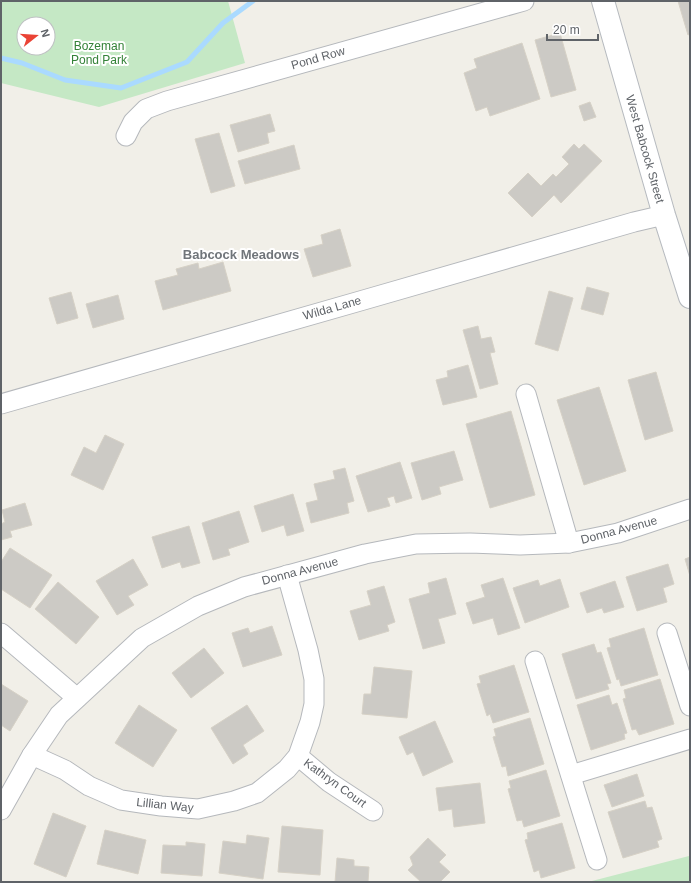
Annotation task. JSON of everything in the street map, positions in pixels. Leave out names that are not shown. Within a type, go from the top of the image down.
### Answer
[{"type":"street","name":"Pond Row","points":[[126,136],[134,122],[146,109],[167,101],[524,1]]},
{"type":"street","name":"West Babcock Street","points":[[603,1],[664,215],[690,297]]},
{"type":"street","name":"Wilda Lane","points":[[1,404],[634,222],[664,215]]},
{"type":"street","points":[[526,394],[569,543]]},
{"type":"street","name":"Donna Avenue","points":[[1,810],[32,755],[59,715],[142,638],[198,606],[244,587],[287,574],[365,554],[416,544],[470,543],[520,545],[569,543],[618,533],[690,509]]},
{"type":"street","name":"Lillian Way","points":[[32,755],[66,770],[89,786],[121,800],[161,806],[198,809],[257,794],[287,769],[298,756],[310,722],[314,704],[314,679],[308,650],[287,574]]},
{"type":"street","points":[[1,633],[77,698]]},
{"type":"street","points":[[668,633],[690,706]]},
{"type":"street","points":[[535,661],[597,860]]},
{"type":"street","points":[[571,775],[690,739]]},
{"type":"street","name":"Kathryn Court","points":[[298,756],[329,782],[373,811]]},
{"type":"green space","name":"Bozeman Pond Park","points":[[1,1],[228,1],[245,63],[99,107],[1,83]]},
{"type":"green space","points":[[690,855],[690,882],[588,882],[689,856]]},
{"type":"building","points":[[678,1],[690,1],[690,34],[688,35]]},
{"type":"building","points":[[560,33],[576,90],[551,97],[535,40]]},
{"type":"building","points":[[522,43],[540,99],[490,116],[487,107],[476,111],[464,73],[477,68],[474,59]]},
{"type":"building","points":[[590,102],[596,117],[584,121],[579,106]]},
{"type":"building","points":[[270,114],[275,131],[267,133],[269,143],[238,152],[230,125]]},
{"type":"building","points":[[219,133],[235,186],[211,193],[195,139]]},
{"type":"building","points":[[574,144],[579,149],[584,144],[602,161],[561,203],[554,195],[532,217],[508,193],[528,173],[541,186],[553,174],[556,177],[569,164],[562,157]]},
{"type":"building","points":[[294,145],[300,169],[245,184],[238,161]]},
{"type":"building","points":[[340,229],[351,266],[313,277],[304,249],[323,244],[321,235]]},
{"type":"building","points":[[223,262],[231,291],[163,310],[155,281],[178,275],[176,269],[198,263],[199,269]]},
{"type":"building","points":[[587,287],[609,293],[603,315],[581,309]]},
{"type":"building","points":[[549,291],[573,298],[558,351],[535,344]]},
{"type":"building","points":[[71,292],[78,318],[57,324],[49,298]]},
{"type":"building","points":[[118,295],[124,319],[93,328],[86,304]]},
{"type":"building","points":[[478,326],[481,339],[491,337],[495,352],[490,353],[498,384],[480,389],[463,330]]},
{"type":"building","points":[[468,365],[477,397],[443,405],[436,380],[448,377],[447,371]]},
{"type":"building","points":[[656,372],[673,431],[645,440],[628,380]]},
{"type":"building","points":[[599,387],[626,471],[584,485],[557,400]]},
{"type":"building","points":[[511,411],[535,495],[490,508],[466,424]]},
{"type":"building","points":[[105,435],[124,444],[103,490],[71,475],[84,447],[96,453]]},
{"type":"building","points":[[454,451],[463,480],[439,487],[441,494],[422,500],[411,463]]},
{"type":"building","points":[[400,462],[412,498],[396,503],[394,496],[387,498],[390,506],[368,512],[356,476]]},
{"type":"building","points":[[345,468],[354,501],[347,503],[349,513],[311,523],[306,503],[318,500],[314,484],[335,479],[333,471]]},
{"type":"building","points":[[293,494],[304,531],[287,536],[284,525],[262,532],[254,506]]},
{"type":"building","points":[[25,503],[32,525],[10,531],[12,537],[1,540],[1,524],[5,522],[2,510]]},
{"type":"building","points":[[239,511],[249,542],[228,549],[230,555],[213,560],[202,523]]},
{"type":"building","points":[[189,526],[200,563],[182,568],[180,562],[162,568],[152,537]]},
{"type":"building","points":[[10,548],[52,575],[30,608],[1,589],[1,562]]},
{"type":"building","points":[[690,557],[690,576],[685,559]]},
{"type":"building","points":[[133,559],[148,585],[128,596],[134,605],[117,615],[96,581]]},
{"type":"building","points":[[668,564],[674,584],[663,588],[667,602],[637,611],[626,577]]},
{"type":"building","points":[[446,578],[456,614],[438,619],[445,643],[423,649],[409,599],[430,593],[428,583]]},
{"type":"building","points":[[503,578],[520,628],[498,635],[493,618],[473,624],[466,603],[485,597],[481,585]]},
{"type":"building","points":[[560,579],[569,607],[525,623],[513,588],[538,580],[540,586]]},
{"type":"building","points":[[615,581],[624,607],[604,613],[602,608],[587,613],[580,593]]},
{"type":"building","points":[[58,582],[99,617],[76,644],[35,609]]},
{"type":"building","points":[[384,586],[395,622],[387,625],[389,631],[359,640],[350,611],[371,605],[367,591]]},
{"type":"building","points":[[272,626],[282,655],[243,667],[232,633],[248,628],[250,633]]},
{"type":"building","points":[[644,628],[658,675],[621,686],[619,679],[617,680],[607,648],[611,647],[609,639]]},
{"type":"building","points":[[594,644],[597,653],[601,652],[611,683],[607,684],[609,689],[576,699],[562,654]]},
{"type":"building","points":[[204,648],[224,673],[191,698],[172,673]]},
{"type":"building","points":[[514,665],[529,712],[493,723],[490,714],[487,716],[477,684],[481,683],[479,676]]},
{"type":"building","points":[[374,667],[412,671],[407,718],[362,714],[364,694],[371,694]]},
{"type":"building","points":[[660,679],[674,724],[639,735],[636,729],[632,730],[623,699],[626,698],[624,690]]},
{"type":"building","points":[[1,684],[28,701],[10,731],[1,725]]},
{"type":"building","points":[[609,695],[612,705],[617,703],[627,733],[624,734],[625,739],[591,750],[577,705]]},
{"type":"building","points":[[139,705],[177,730],[153,767],[115,743]]},
{"type":"building","points":[[247,705],[264,731],[243,745],[248,754],[233,764],[211,728]]},
{"type":"building","points":[[530,718],[544,764],[508,776],[506,766],[502,767],[493,737],[496,736],[494,729]]},
{"type":"building","points":[[435,721],[453,762],[423,776],[413,752],[407,755],[399,737]]},
{"type":"building","points":[[546,770],[560,816],[524,827],[522,820],[517,821],[508,789],[511,788],[509,781]]},
{"type":"building","points":[[637,774],[644,796],[612,807],[604,785]]},
{"type":"building","points":[[480,783],[485,823],[454,827],[452,809],[439,811],[436,788]]},
{"type":"building","points":[[645,801],[647,808],[652,807],[662,839],[657,841],[659,847],[623,858],[608,812]]},
{"type":"building","points":[[53,813],[86,826],[66,877],[34,864]]},
{"type":"building","points":[[562,823],[575,868],[541,878],[539,870],[534,872],[525,840],[528,839],[527,833]]},
{"type":"building","points":[[282,826],[323,830],[320,875],[278,872]]},
{"type":"building","points":[[105,830],[146,840],[138,874],[97,864]]},
{"type":"building","points":[[247,835],[269,838],[263,879],[219,873],[223,841],[246,844]]},
{"type":"building","points":[[428,838],[446,855],[439,862],[450,872],[440,882],[421,882],[408,870],[413,865],[410,857]]},
{"type":"building","points":[[186,842],[205,844],[202,876],[161,873],[163,845],[186,846]]},
{"type":"building","points":[[337,858],[354,860],[354,866],[369,867],[368,882],[335,882]]},
{"type":"waterway","points":[[1,58],[22,63],[65,80],[121,88],[187,62],[223,23],[253,1]]},
{"type":"district","name":"Babcock Meadows","points":[[241,254]]}]
